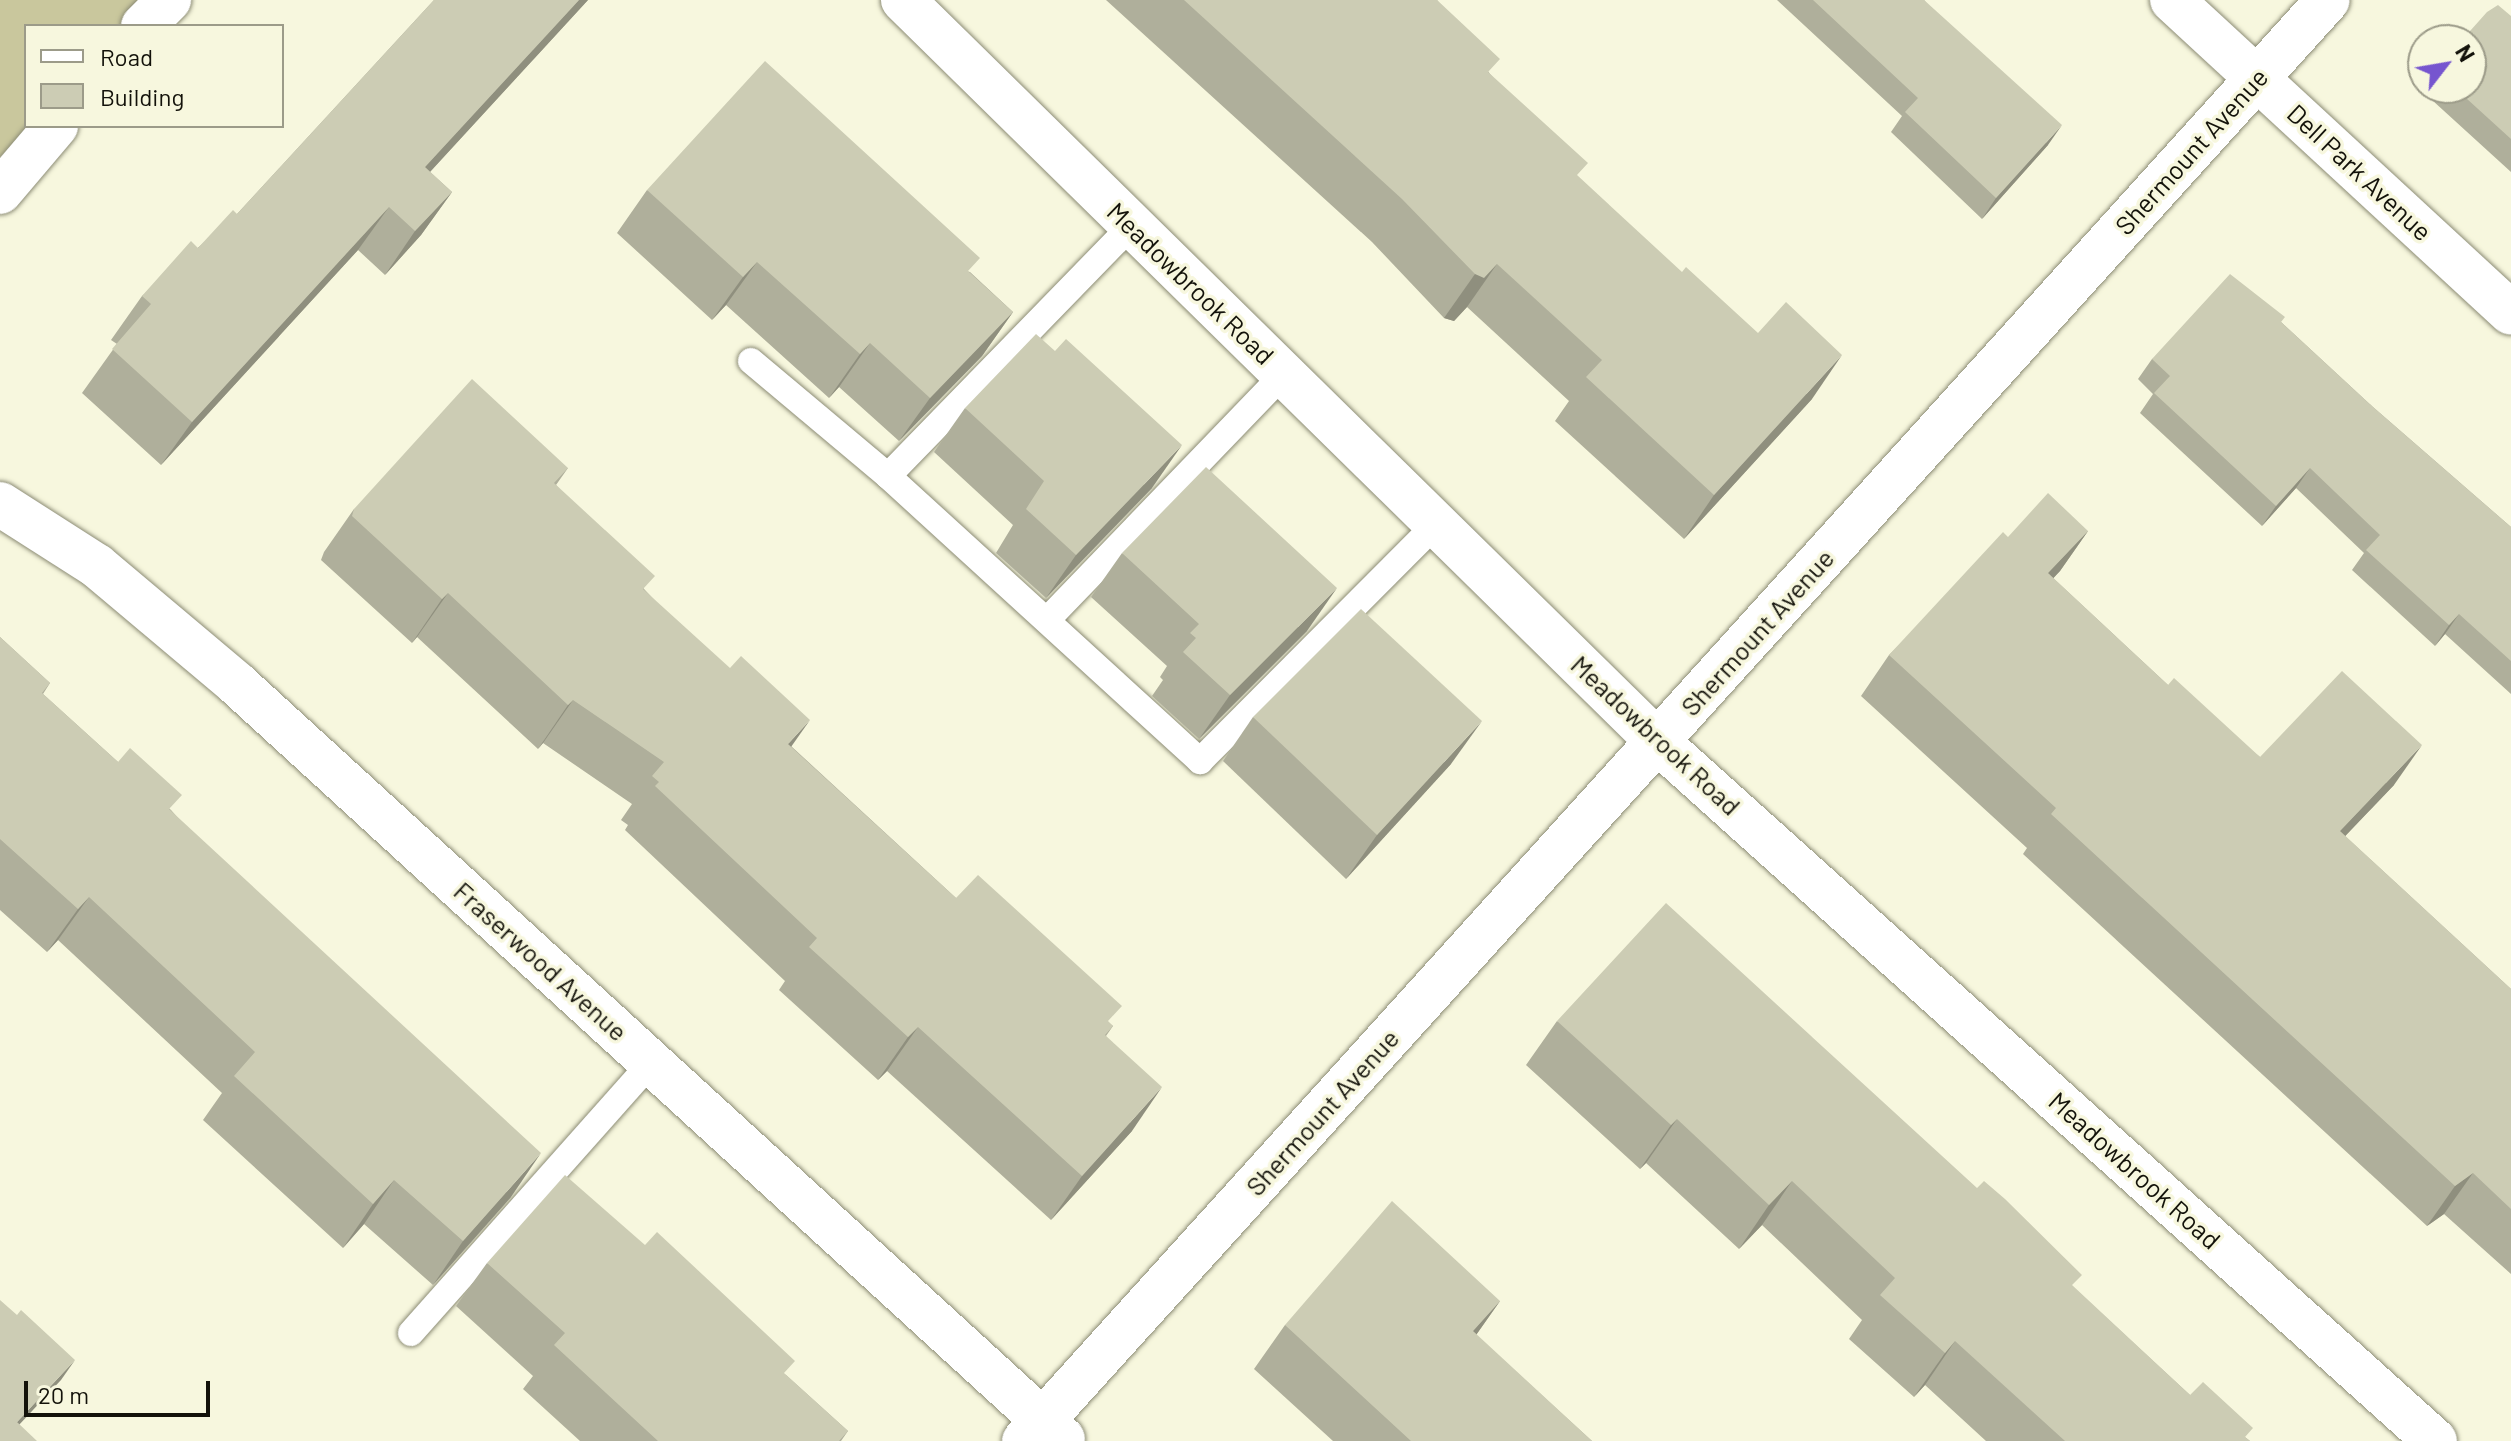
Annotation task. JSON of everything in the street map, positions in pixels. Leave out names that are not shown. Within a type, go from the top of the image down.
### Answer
[{"type":"street","name":"Meadowbrook Road","points":[[903,0],[1658,742],[2435,1441]]},
{"type":"street","name":"Dell Park Avenue","points":[[2172,0],[2511,313]]},
{"type":"street","name":"Shermount Avenue","points":[[1044,1434],[1658,742],[2328,0]]},
{"type":"street","points":[[0,192],[54,128]]},
{"type":"street","name":"Fraserwood Avenue","points":[[0,504],[97,566],[237,684],[651,1063],[1044,1434]]},
{"type":"lane","points":[[888,476],[1132,225]]},
{"type":"lane","points":[[751,361],[888,476],[1200,761],[1437,523]]},
{"type":"lane","points":[[1048,619],[1284,374]]},
{"type":"lane","points":[[411,1333],[651,1063]]},
{"type":"shaded area","points":[[0,0],[148,0],[126,24],[24,24],[24,128],[27,128],[0,157]]},
{"type":"building","points":[[434,0],[579,0],[425,167],[452,192],[415,231],[389,207],[192,422],[112,349],[151,304],[142,296],[191,241],[198,248],[233,210],[237,214]]},
{"type":"building","points":[[1184,0],[1437,0],[1500,59],[1488,72],[1588,163],[1577,175],[1682,272],[1686,267],[1758,333],[1786,302],[1842,355],[1714,495],[1586,377],[1602,360],[1497,264],[1484,278],[1475,274],[1402,199]]},
{"type":"building","points":[[1813,0],[1924,0],[2062,125],[1996,198],[1905,112],[1918,98]]},
{"type":"building","points":[[2498,5],[2511,16],[2511,139],[2473,104],[2487,104],[2487,24],[2476,24]]},
{"type":"building","points":[[765,61],[980,258],[968,271],[1013,312],[930,398],[870,343],[860,354],[757,262],[743,277],[647,190]]},
{"type":"building","points":[[2230,274],[2285,317],[2281,322],[2511,527],[2511,661],[2459,614],[2449,625],[2366,550],[2380,535],[2310,468],[2276,506],[2154,393],[2170,376],[2152,359]]},
{"type":"building","points":[[1036,334],[1055,351],[1066,339],[1182,445],[1076,555],[1026,509],[1044,481],[965,408]]},
{"type":"building","points":[[472,379],[568,468],[554,483],[655,576],[643,589],[730,668],[741,656],[810,720],[788,744],[956,898],[978,875],[1122,1006],[1108,1021],[1113,1026],[1105,1035],[1162,1087],[1082,1176],[918,1027],[908,1037],[809,947],[817,938],[655,786],[659,782],[652,776],[664,762],[573,700],[568,705],[448,593],[442,599],[352,516],[354,509]]},
{"type":"building","points":[[1206,467],[1337,588],[1230,695],[1183,652],[1196,638],[1190,633],[1199,624],[1122,553]]},
{"type":"building","points":[[2048,493],[2088,531],[2048,573],[2168,685],[2174,678],[2260,757],[2342,671],[2422,745],[2340,831],[2511,989],[2511,1209],[2473,1173],[2455,1186],[2051,814],[2056,808],[1889,655],[2003,532],[2008,537]]},
{"type":"building","points":[[1361,609],[1482,721],[1377,835],[1253,717]]},
{"type":"building","points":[[0,637],[50,683],[42,693],[118,762],[130,748],[182,795],[169,809],[541,1153],[463,1241],[394,1180],[373,1204],[234,1076],[255,1052],[89,897],[78,909],[0,839]]},
{"type":"building","points":[[1666,903],[1977,1188],[1984,1181],[2005,1199],[2082,1275],[2072,1285],[2190,1395],[2203,1382],[2253,1428],[2245,1437],[2250,1441],[2065,1441],[1955,1341],[1945,1353],[1880,1295],[1895,1278],[1792,1181],[1769,1205],[1677,1119],[1671,1125],[1557,1021]]},
{"type":"building","points":[[565,1175],[645,1245],[657,1232],[795,1361],[784,1373],[848,1431],[839,1441],[658,1441],[554,1345],[565,1333],[487,1263]]},
{"type":"building","points":[[1392,1201],[1500,1301],[1473,1331],[1592,1441],[1411,1441],[1285,1325]]},
{"type":"building","points":[[0,1300],[17,1315],[21,1310],[75,1360],[17,1422],[37,1441],[0,1441]]}]
